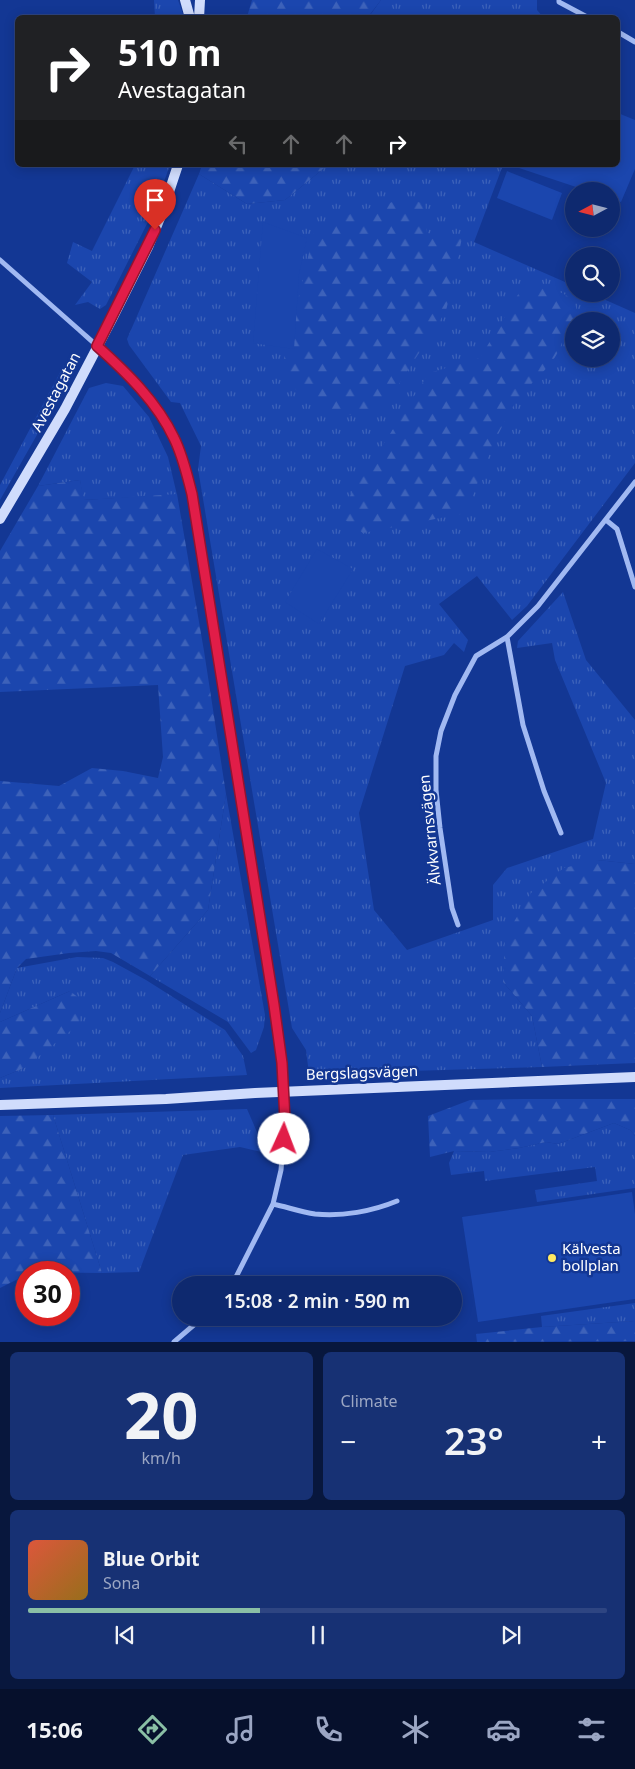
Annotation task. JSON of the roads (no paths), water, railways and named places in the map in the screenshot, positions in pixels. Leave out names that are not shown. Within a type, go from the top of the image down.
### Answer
[{"type":"main road","points":[[185,0],[189,15]]},
{"type":"main road","points":[[199,15],[200,0]]},
{"type":"main road","name":"Avestagatan","points":[[0,519],[65,410],[148,247],[177,167]]},
{"type":"main road","name":"Bergslagsvägen","points":[[0,1105],[635,1077]]},
{"type":"street","points":[[559,1],[584,15]]},
{"type":"street","points":[[620,33],[635,42]]},
{"type":"street","points":[[0,260],[97,346],[143,391],[175,438],[183,458],[192,494],[282,1063],[285,1124],[281,1170],[273,1204],[237,1276]]},
{"type":"street","name":"Älvkvarnsvägen","points":[[458,925],[452,908],[436,790],[436,756],[441,731],[454,695],[476,656],[507,637],[538,606],[635,482]]},
{"type":"street","points":[[606,520],[617,529],[635,588]]},
{"type":"street","points":[[507,637],[523,725],[544,791],[561,833]]},
{"type":"street","points":[[273,1204],[315,1214],[340,1214],[383,1207],[397,1201]]},
{"type":"street","points":[[174,1342],[193,1326]]},
{"type":"place","name":"Kälvesta bollplan","points":[[552,1258]]}]
